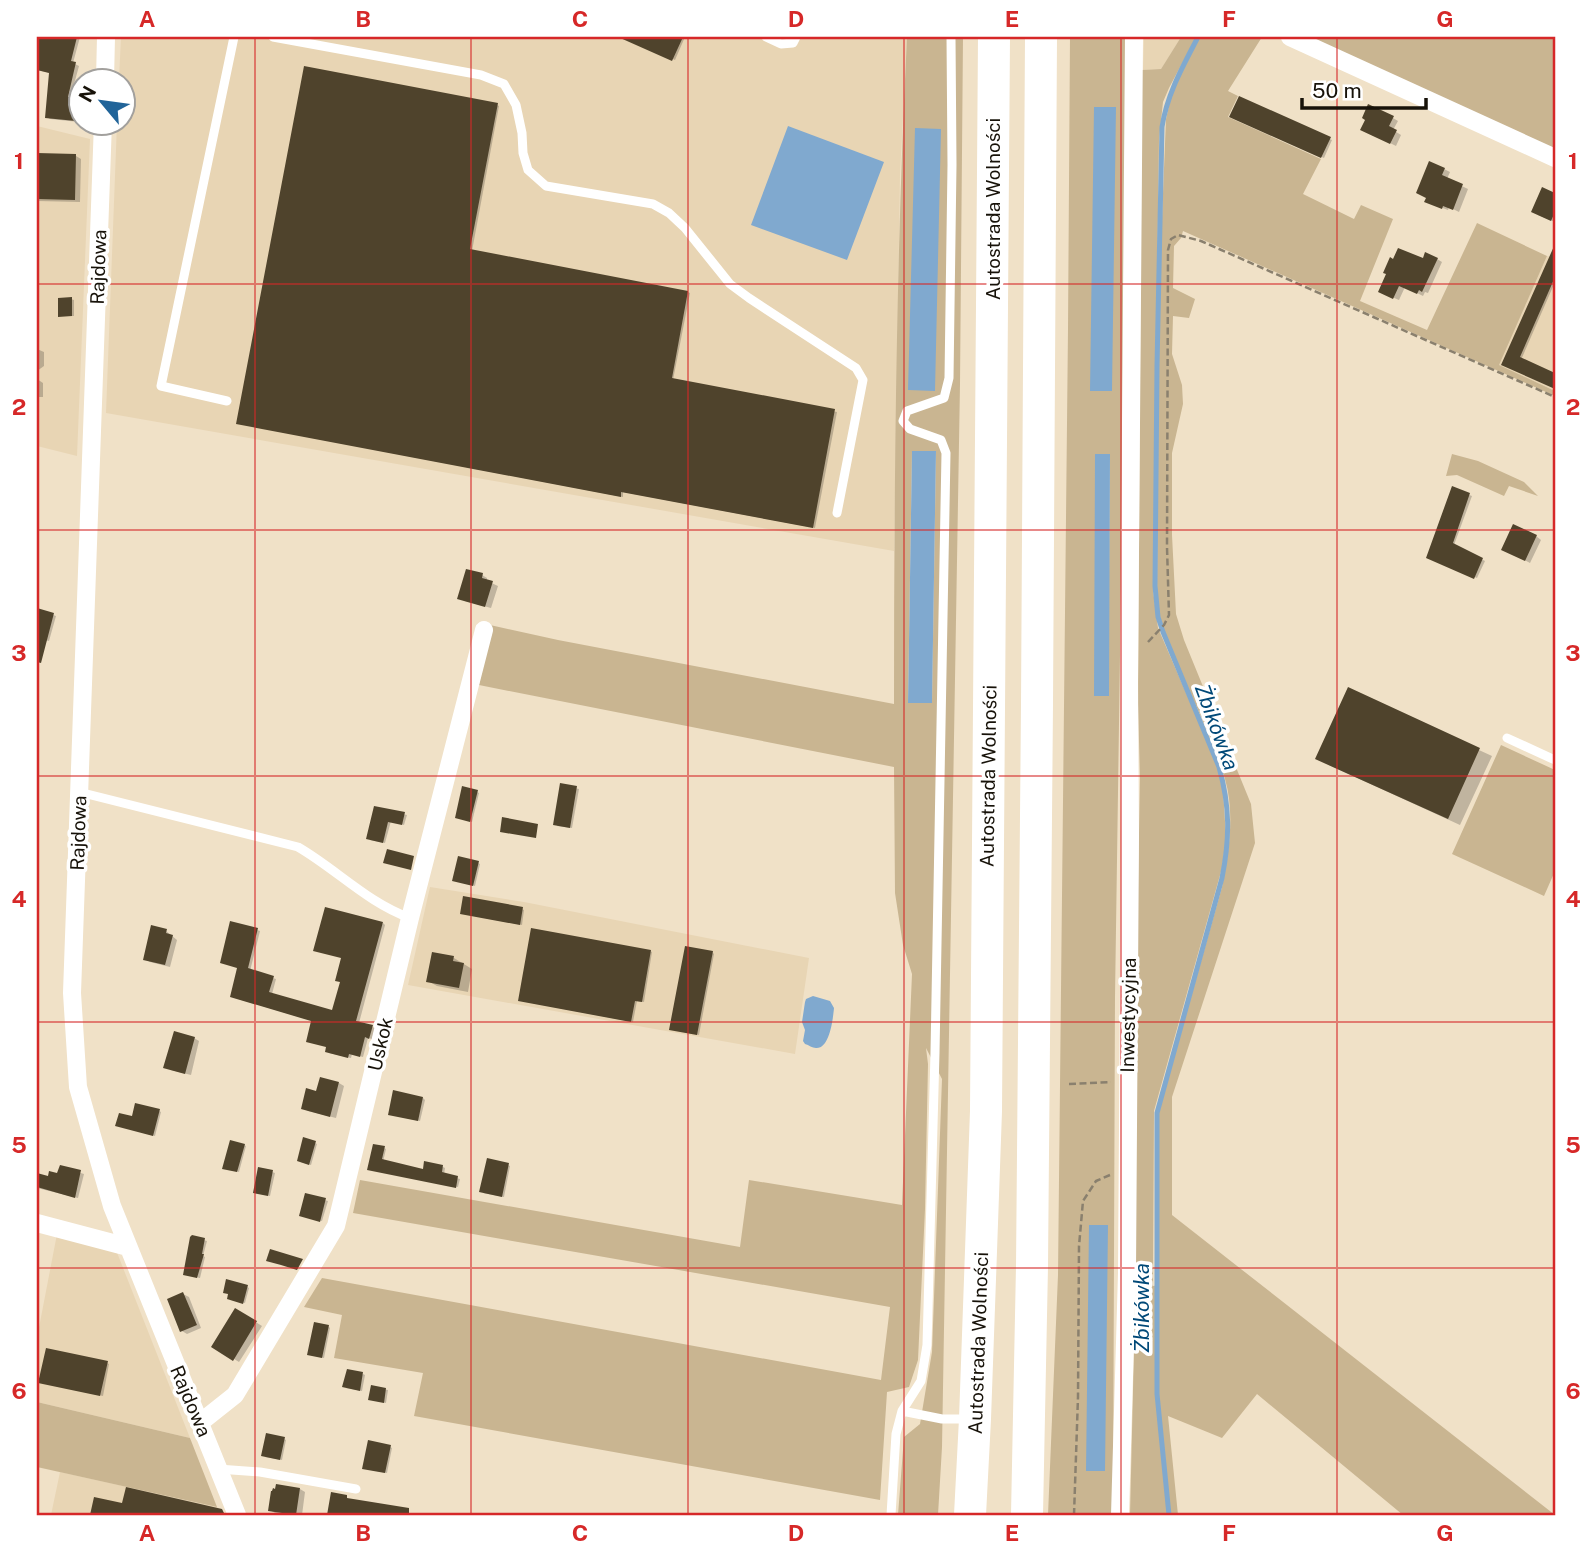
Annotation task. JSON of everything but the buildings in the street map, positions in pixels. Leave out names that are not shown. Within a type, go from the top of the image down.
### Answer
[{"type":"highway","name":"Autostrada Wolności","points":[[970,1515],[986,1111],[994,37]]},
{"type":"highway","points":[[1027,1515],[1037,718],[1041,37]]},
{"type":"street","points":[[106,66],[107,37]]},
{"type":"street","name":"Inwestycyjna","points":[[1120,1515],[1127,1273],[1134,37]]},
{"type":"street","points":[[1290,37],[1555,158]]},
{"type":"street","name":"Rajdowa","points":[[102,136],[72,993],[78,1087],[112,1206],[237,1515]]},
{"type":"street","name":"Uskok","points":[[201,1422],[235,1395],[336,1226],[410,918],[484,630]]},
{"type":"street","points":[[37,1223],[128,1247]]},
{"type":"lane","points":[[227,401],[161,386],[234,37]]},
{"type":"lane","points":[[273,37],[481,75],[503,84],[516,105],[528,170],[546,186],[653,204],[669,213],[685,228],[730,284],[856,368],[863,380],[837,513]]},
{"type":"lane","points":[[766,37],[781,44],[793,43],[796,37]]},
{"type":"lane","points":[[891,1515],[896,1434],[902,1410],[921,1381],[927,1345],[946,453],[941,440],[910,429],[903,421],[906,411],[944,398],[949,378],[951,37]]},
{"type":"lane","points":[[1507,738],[1555,760]]},
{"type":"lane","points":[[79,792],[298,847],[390,911],[410,918]]},
{"type":"lane","points":[[902,1410],[943,1419],[975,1419]]},
{"type":"lane","points":[[218,1469],[260,1472],[356,1489]]},
{"type":"path","points":[[1158,631],[1169,615],[1168,250],[1171,239],[1178,235],[1201,241],[1555,397]]},
{"type":"path","points":[[1069,1084],[1127,1080]]},
{"type":"path","points":[[1074,1515],[1079,1246],[1083,1201],[1096,1181],[1113,1174]]},
{"type":"shaded area","points":[[121,37],[907,37],[900,175],[894,551],[106,413],[117,136],[136,136],[136,66],[120,66]]},
{"type":"shaded area","points":[[907,37],[963,37],[960,384],[942,1447],[938,1515],[898,1515],[904,1437],[920,1424],[932,1352],[942,1079],[926,1048],[925,1209],[918,1360],[909,1387],[887,1392],[880,1500],[414,1416],[423,1373],[334,1358],[342,1315],[304,1307],[322,1278],[881,1380],[890,1307],[353,1213],[360,1180],[740,1247],[749,1180],[902,1205],[912,974],[903,945],[895,893],[894,767],[479,685],[490,625],[894,704],[896,370]],"holes":[[[912,451],[936,452],[932,703],[908,702]]]},
{"type":"shaded area","points":[[1070,37],[1126,37],[1115,997],[1113,1515],[1048,1515],[1058,1275]],"holes":[[[1095,454],[1110,454],[1108,696],[1095,696]]]},
{"type":"shaded area","points":[[1144,37],[1181,37],[1161,69],[1143,70]]},
{"type":"shaded area","points":[[1181,37],[1196,37],[1163,102],[1159,140],[1153,590],[1158,628],[1216,762],[1223,789],[1226,838],[1222,868],[1154,1111],[1153,1286],[1159,1285],[1159,1110],[1222,887],[1229,847],[1230,819],[1228,792],[1219,760],[1170,648],[1157,597],[1158,317],[1166,119],[1173,88],[1200,37],[1262,37],[1228,91],[1238,96],[1228,117],[1321,159],[1303,194],[1354,219],[1361,205],[1393,219],[1360,301],[1427,330],[1477,223],[1547,256],[1499,365],[1555,391],[1555,396],[1183,231],[1174,246],[1173,288],[1195,299],[1189,318],[1173,316],[1172,354],[1182,385],[1183,404],[1172,453],[1176,614],[1184,640],[1251,804],[1255,843],[1172,1097],[1172,1215],[1555,1515],[1403,1515],[1257,1394],[1222,1438],[1168,1416],[1178,1515],[1130,1515],[1134,1348],[1131,1275],[1140,778],[1138,704],[1142,70],[1161,69]]},
{"type":"shaded area","points":[[1303,37],[1555,37],[1555,153]]},
{"type":"shaded area","points":[[37,126],[66,133],[66,136],[90,139],[77,456],[37,446]]},
{"type":"shaded area","points":[[1547,256],[1555,258],[1555,391],[1498,365]]},
{"type":"shaded area","points":[[1452,454],[1478,461],[1524,482],[1538,496],[1509,486],[1504,496],[1457,475],[1446,476]]},
{"type":"shaded area","points":[[1501,745],[1555,770],[1555,871],[1544,896],[1452,854]]},
{"type":"shaded area","points":[[430,887],[524,902],[809,958],[795,1054],[408,985]]},
{"type":"shaded area","points":[[57,1234],[116,1250],[190,1438],[37,1402],[37,1338]]},
{"type":"shaded area","points":[[37,1402],[190,1438],[217,1507],[37,1467]]},
{"type":"shaded area","points":[[60,1472],[217,1507],[220,1515],[51,1515]]},
{"type":"water","points":[[1094,107],[1116,107],[1112,391],[1090,391]]},
{"type":"water","points":[[788,126],[884,162],[847,260],[751,225]]},
{"type":"water","points":[[915,128],[941,129],[935,391],[908,390]]},
{"type":"water","points":[[912,451],[936,451],[932,703],[908,703]]},
{"type":"water","points":[[1095,454],[1110,454],[1109,696],[1094,696]]},
{"type":"water","points":[[813,996],[830,1001],[834,1008],[828,1038],[825,1044],[816,1048],[803,1041],[805,1002]]},
{"type":"water","points":[[1089,1225],[1108,1225],[1105,1471],[1086,1471]]},
{"type":"waterway","name":"Żbikówka","points":[[1169,1515],[1157,1394],[1157,1113],[1222,878],[1227,836],[1227,809],[1219,767],[1163,632],[1158,617],[1155,586],[1162,127],[1172,92],[1198,37]]}]
